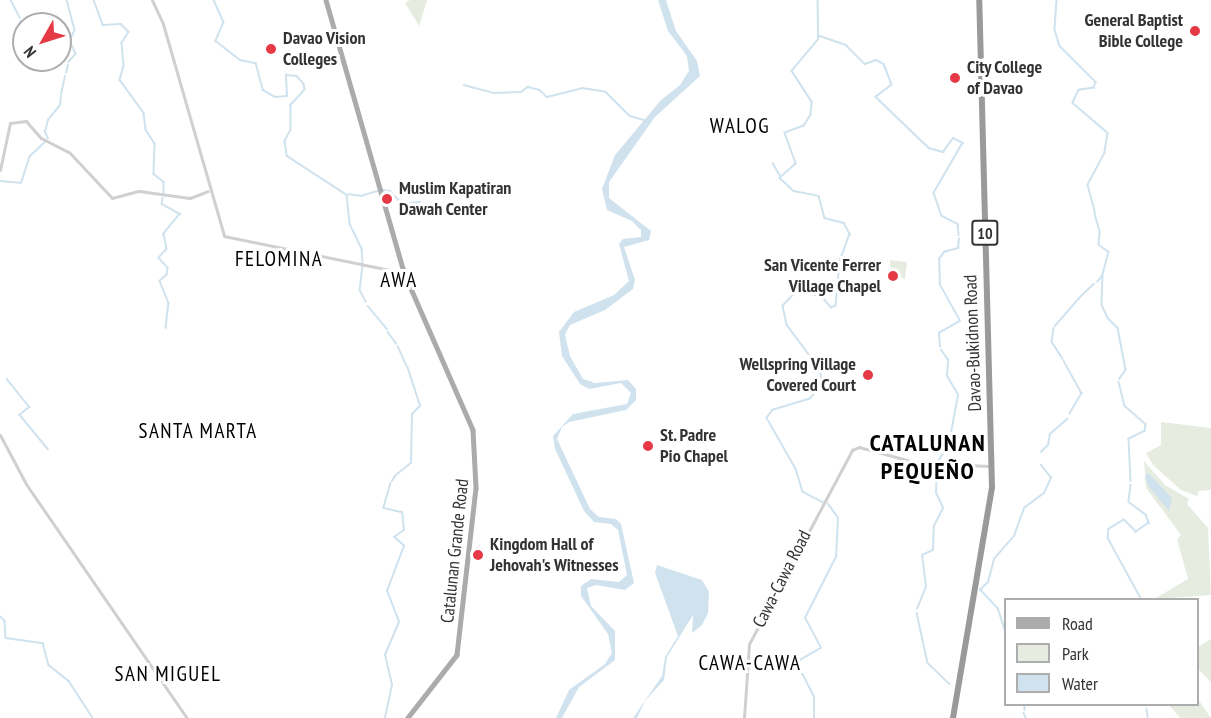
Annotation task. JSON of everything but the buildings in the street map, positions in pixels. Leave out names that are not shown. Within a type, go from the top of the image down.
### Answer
[{"type":"highway","name":"Davao-Bukidnon Road","points":[[953,718],[989,508],[992,466],[979,0]]},
{"type":"main road","name":"Catalunan Grande Road","points":[[326,0],[404,273],[471,421],[477,474],[457,655],[408,718]]},
{"type":"street","points":[[152,0],[163,24],[219,228],[230,240],[404,273]]},
{"type":"street","points":[[0,170],[10,123],[26,121],[41,138],[69,152],[113,198],[139,191],[190,198],[208,191]]},
{"type":"street","points":[[0,435],[26,484],[187,718]]},
{"type":"street","name":"Cawa-Cawa Road","points":[[744,718],[749,644],[852,450],[859,447],[918,463],[992,466]]},
{"type":"green space","points":[[410,0],[427,0],[419,26],[405,3]]},
{"type":"green space","points":[[890,260],[907,262],[905,279],[891,273]]},
{"type":"green space","points":[[1161,422],[1211,428],[1211,490],[1199,491],[1197,496],[1181,490],[1153,465],[1146,453],[1161,445]]},
{"type":"green space","points":[[1144,461],[1165,485],[1189,499],[1187,504],[1208,528],[1211,595],[1156,598],[1188,579],[1177,539],[1181,535],[1146,488]]},
{"type":"green space","points":[[1211,639],[1211,682],[1199,670],[1199,646]]},
{"type":"green space","points":[[1199,700],[1211,718],[1180,718],[1170,706],[1199,706]]},
{"type":"water","points":[[658,0],[666,0],[676,31],[697,61],[700,76],[655,117],[609,182],[609,198],[651,231],[649,240],[624,247],[635,280],[633,289],[605,310],[570,325],[565,335],[570,356],[583,379],[595,383],[628,380],[636,389],[636,400],[626,410],[569,422],[562,427],[557,439],[590,509],[599,517],[616,519],[621,524],[634,583],[625,590],[596,585],[587,588],[591,606],[615,631],[615,660],[579,687],[562,718],[556,718],[569,690],[605,664],[612,653],[608,634],[581,596],[581,586],[591,579],[619,582],[627,575],[618,530],[611,524],[594,522],[584,511],[555,449],[553,436],[573,414],[627,404],[631,393],[621,383],[589,389],[580,384],[562,356],[559,332],[574,312],[614,295],[629,281],[619,244],[623,239],[641,237],[641,230],[632,221],[607,210],[602,189],[615,155],[661,100],[680,85],[689,71],[687,56],[668,31]]},
{"type":"water","points":[[1148,473],[1172,498],[1169,511],[1149,487],[1145,477]]},
{"type":"water","points":[[657,565],[702,580],[709,592],[708,613],[702,625],[692,633],[693,615],[667,657],[664,680],[645,701],[637,718],[633,718],[662,676],[665,657],[678,636],[655,573]]},
{"type":"waterway","points":[[11,0],[17,12]]},
{"type":"waterway","points":[[67,0],[70,12]]},
{"type":"waterway","points":[[94,0],[103,25],[121,24],[129,32],[122,43],[124,66],[120,80],[144,113],[146,130],[155,144],[154,174],[164,182],[164,195]]},
{"type":"waterway","points":[[214,0],[224,22],[216,41],[240,60],[256,63],[263,90],[275,97],[287,96],[286,75],[297,76],[304,84],[305,90],[291,105],[291,130],[285,141],[287,156],[347,195],[350,224],[362,249],[363,263]]},
{"type":"waterway","points":[[818,0],[819,39],[792,71],[812,102],[811,115],[804,126],[785,133],[796,164],[780,178],[794,191],[819,196],[825,218],[844,223],[850,234],[840,262],[836,306],[831,308],[823,298],[798,290],[783,306],[787,325],[820,369],[823,385],[810,399],[773,410],[767,418],[796,469],[803,492],[823,502]]},
{"type":"waterway","points":[[1057,0],[1055,30],[1060,46],[1096,82],[1094,88],[1079,90],[1073,103],[1108,133],[1105,153],[1088,185],[1095,212]]},
{"type":"waterway","points":[[72,19],[75,30],[72,37]]},
{"type":"waterway","points":[[820,36],[846,45],[865,64],[876,60],[884,64],[892,85],[876,97],[929,148],[943,152],[953,138],[963,143],[934,193],[942,216],[958,224],[959,235]]},
{"type":"waterway","points":[[72,45],[76,54],[72,59]]},
{"type":"waterway","points":[[61,94],[65,76]]},
{"type":"waterway","points":[[464,85],[493,93]]},
{"type":"waterway","points":[[493,93],[521,92],[528,87],[540,90],[547,97],[582,88],[606,92],[630,116],[644,120]]},
{"type":"waterway","points":[[48,139],[45,132],[48,120],[60,105],[61,96]]},
{"type":"waterway","points":[[0,181],[21,183],[30,156],[45,142]]},
{"type":"waterway","points":[[773,163],[780,175]]},
{"type":"waterway","points":[[383,190],[390,191],[403,204],[420,202]]},
{"type":"waterway","points":[[349,194],[361,196],[377,191]]},
{"type":"waterway","points":[[163,198],[162,204],[180,214],[164,234],[167,249],[159,258],[168,268],[167,275],[160,281],[169,303],[166,328]]},
{"type":"waterway","points":[[1095,214],[1100,232],[1099,245],[1109,252],[1103,275],[1102,305],[1108,318],[1118,328],[1126,370],[1120,379]]},
{"type":"waterway","points":[[940,347],[939,333],[960,321],[940,285],[939,259],[944,252],[958,248],[959,239]]},
{"type":"waterway","points":[[363,266],[360,290],[366,302]]},
{"type":"waterway","points":[[1097,282],[1102,276]]},
{"type":"waterway","points":[[1082,295],[1094,284]]},
{"type":"waterway","points":[[1055,326],[1081,296]]},
{"type":"waterway","points":[[368,306],[387,329]]},
{"type":"waterway","points":[[1054,328],[1052,342],[1063,359]]},
{"type":"waterway","points":[[388,332],[396,343]]},
{"type":"waterway","points":[[398,346],[407,366]]},
{"type":"waterway","points":[[937,463],[949,444],[958,395],[947,376],[948,360],[941,350]]},
{"type":"waterway","points":[[1064,361],[1082,393],[1070,414]]},
{"type":"waterway","points":[[396,475],[411,463],[412,414],[420,406],[408,368]]},
{"type":"waterway","points":[[7,379],[30,407],[20,415],[48,449]]},
{"type":"waterway","points":[[1119,382],[1125,406],[1146,424],[1145,431],[1129,439],[1131,481]]},
{"type":"waterway","points":[[1041,452],[1048,445],[1050,434],[1067,419]]},
{"type":"waterway","points":[[1004,628],[998,609],[980,590],[988,582],[994,559],[1014,536],[1024,508],[1044,493],[1051,478],[1041,465]]},
{"type":"waterway","points":[[917,609],[926,587],[922,555],[933,550],[934,526],[943,508],[936,493],[937,466]]},
{"type":"waterway","points":[[392,481],[395,476]]},
{"type":"waterway","points":[[391,483],[384,508],[401,512]]},
{"type":"waterway","points":[[1131,485],[1129,502],[1146,515],[1149,523],[1136,532],[1124,520],[1109,529],[1108,538],[1141,598]]},
{"type":"waterway","points":[[814,718],[814,697],[798,666],[800,660],[821,648],[805,618],[836,557],[838,518],[828,504]]},
{"type":"waterway","points":[[385,718],[392,685],[385,655],[399,622],[387,591],[404,546],[394,537],[404,530],[402,512]]},
{"type":"waterway","points":[[917,613],[928,663],[950,684]]},
{"type":"waterway","points":[[0,616],[5,621],[6,638],[43,643],[49,665],[69,681],[93,718]]},
{"type":"waterway","points":[[1147,709],[1148,717]]},
{"type":"waterway","points":[[1024,713],[1026,718]]},
{"type":"place","name":"General Baptist Bible College","points":[[1195,31]]},
{"type":"place","name":"Davao Vision Colleges","points":[[271,49]]},
{"type":"place","name":"City College of Davao","points":[[955,78]]},
{"type":"place","name":"Muslim Kapatiran Dawah Center","points":[[387,199]]},
{"type":"place","name":"San Vicente Ferrer Village Chapel","points":[[893,276]]},
{"type":"place","name":"Wellspring Village Covered Court","points":[[868,375]]},
{"type":"place","name":"St. Padre Pio Chapel","points":[[648,446]]},
{"type":"place","name":"Kingdom Hall of Jehovah's Witnesses","points":[[478,555]]},
{"type":"district","name":"WALOG","points":[[740,126]]},
{"type":"district","name":"FELOMINA","points":[[279,259]]},
{"type":"district","name":"AWA","points":[[399,280]]},
{"type":"district","name":"SANTA MARTA","points":[[198,431]]},
{"type":"district","name":"CATALUNAN PEQUEÑO","points":[[928,457]]},
{"type":"district","name":"CAWA-CAWA","points":[[750,663]]},
{"type":"district","name":"SAN MIGUEL","points":[[168,674]]}]
